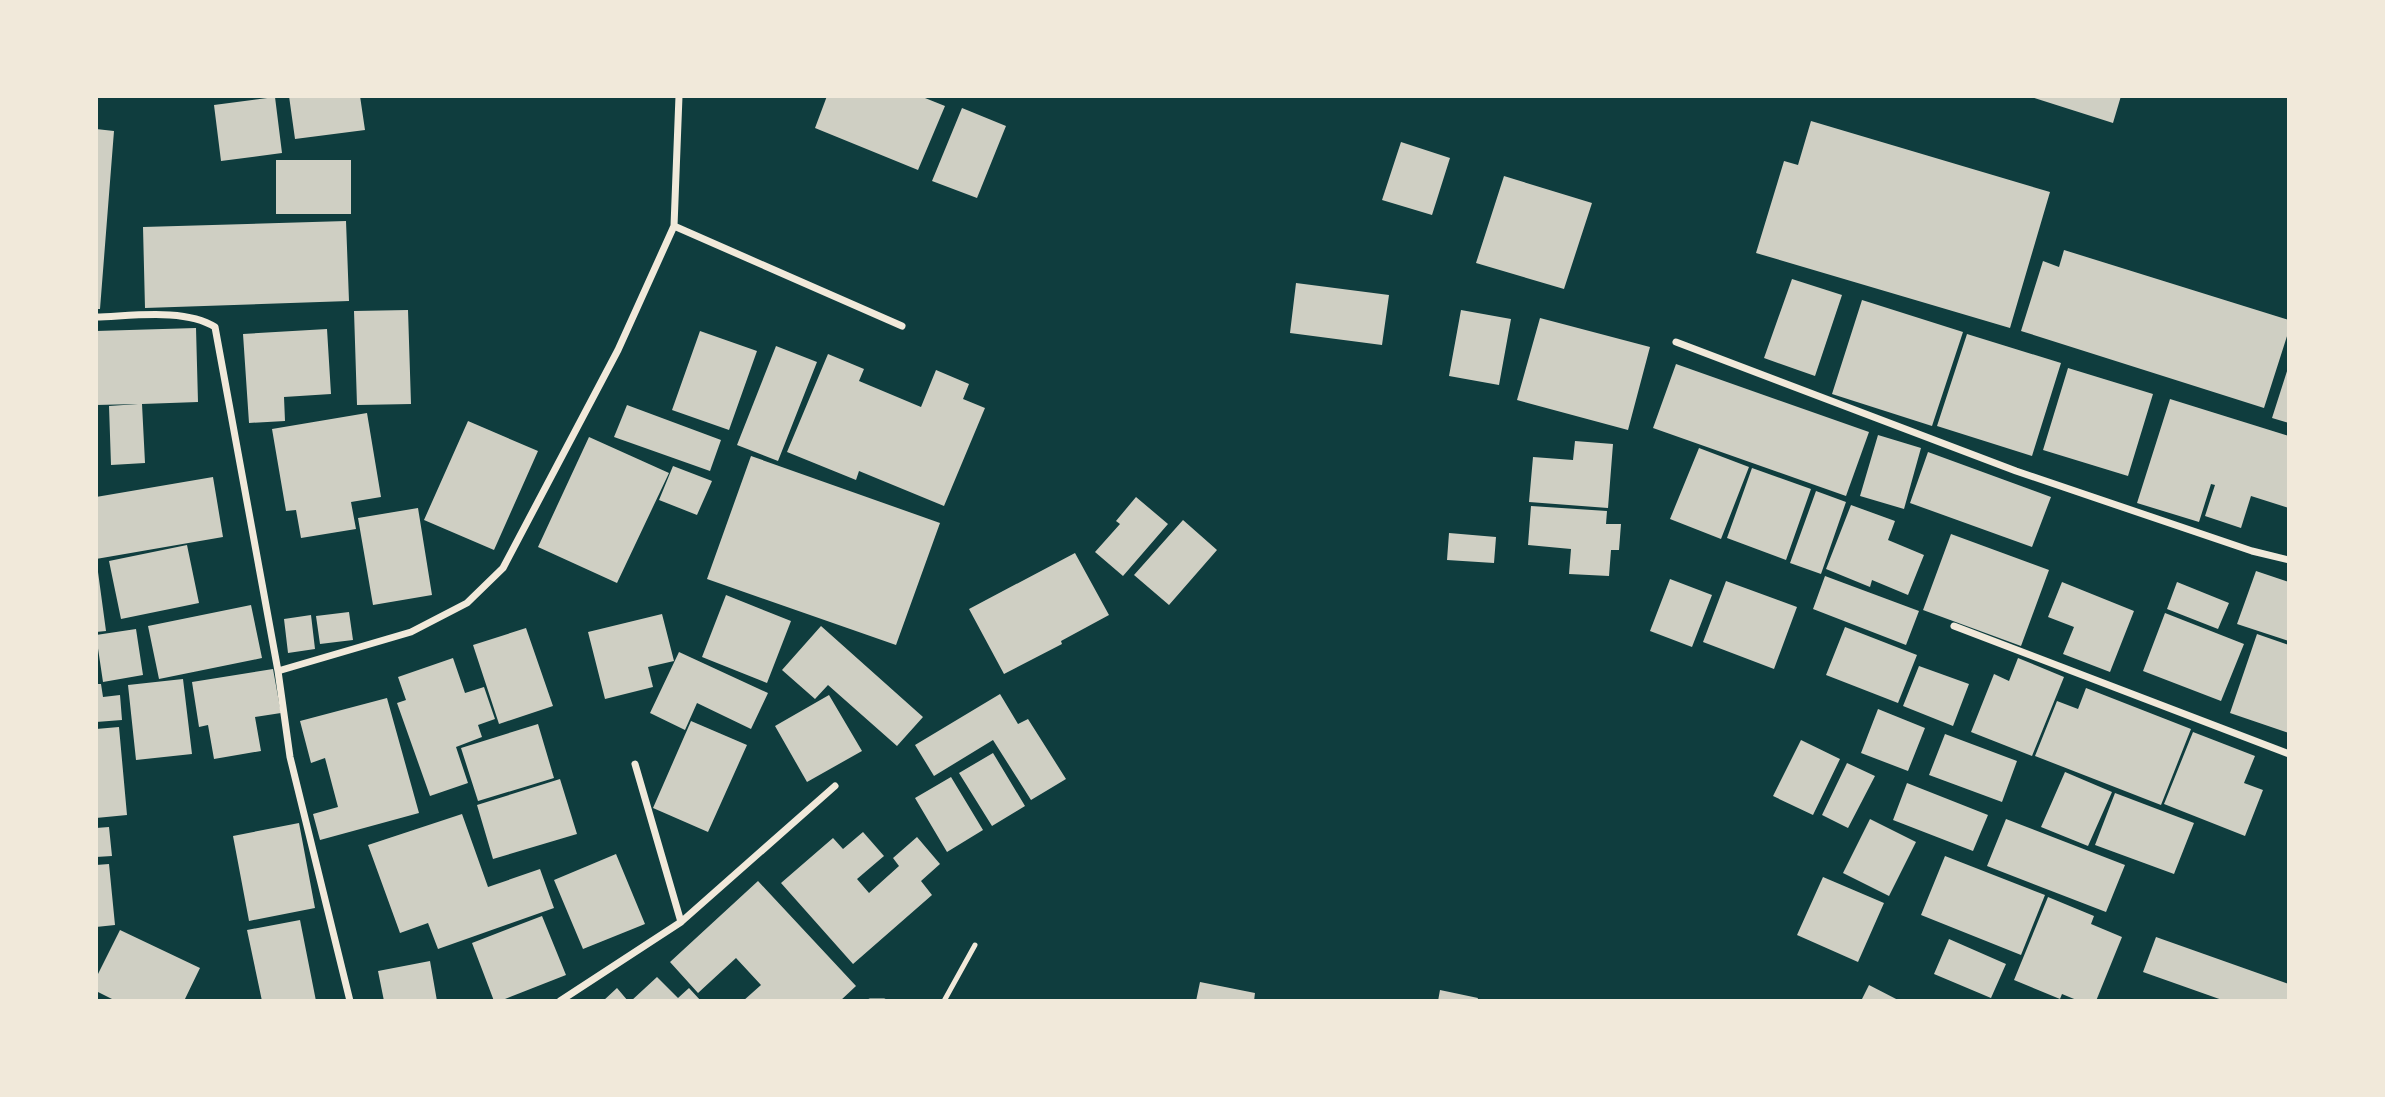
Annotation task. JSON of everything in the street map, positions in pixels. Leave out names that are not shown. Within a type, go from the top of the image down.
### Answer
[{"type":"street","points":[[278,671],[411,632],[467,603],[503,568],[618,349],[674,226],[679,96]]},
{"type":"street","points":[[674,226],[902,326]]},
{"type":"street","points":[[96,317],[183,316],[205,321],[215,327],[278,671],[290,757],[350,1001]]},
{"type":"street","points":[[1676,342],[2016,471],[2252,551],[2289,560]]},
{"type":"street","points":[[1954,626],[2289,754]]},
{"type":"street","points":[[635,764],[681,922]]},
{"type":"street","points":[[560,1001],[681,922],[835,786]]},
{"type":"lane","points":[[944,1001],[975,946]]},
{"type":"lane","points":[[870,1001],[884,1001]]},
{"type":"building","points":[[289,96],[360,96],[365,130],[295,139]]},
{"type":"building","points":[[827,96],[920,96],[945,106],[918,170],[815,128]]},
{"type":"building","points":[[2028,96],[2121,96],[2113,123]]},
{"type":"building","points":[[275,97],[282,153],[221,161],[214,105]]},
{"type":"building","points":[[962,108],[1006,126],[977,198],[932,181]]},
{"type":"building","points":[[1811,121],[2050,192],[2010,328],[1756,253],[1784,161],[1798,165]]},
{"type":"building","points":[[96,129],[114,131],[100,309],[96,309]]},
{"type":"building","points":[[1401,142],[1450,158],[1432,215],[1382,200]]},
{"type":"building","points":[[276,160],[351,160],[351,214],[276,214]]},
{"type":"building","points":[[1504,176],[1592,203],[1564,289],[1476,263]]},
{"type":"building","points":[[346,221],[349,301],[145,308],[143,227]]},
{"type":"building","points":[[2064,250],[2289,320],[2289,330],[2264,408],[2021,331],[2043,261],[2059,267]]},
{"type":"building","points":[[1792,279],[1842,295],[1815,376],[1764,358]]},
{"type":"building","points":[[1296,283],[1389,295],[1382,345],[1290,333]]},
{"type":"building","points":[[1862,300],[1963,332],[1932,426],[1832,394]]},
{"type":"building","points":[[408,310],[411,404],[357,405],[354,311]]},
{"type":"building","points":[[1461,310],[1511,319],[1499,385],[1449,376]]},
{"type":"building","points":[[1540,318],[1650,347],[1628,430],[1517,400]]},
{"type":"building","points":[[196,328],[198,402],[142,404],[145,463],[111,465],[109,406],[138,404],[96,405],[96,331]]},
{"type":"building","points":[[327,329],[331,394],[284,397],[285,421],[249,423],[243,334]]},
{"type":"building","points":[[700,331],[757,351],[729,430],[672,410]]},
{"type":"building","points":[[1967,334],[2061,363],[2032,456],[1937,426]]},
{"type":"building","points":[[776,346],[817,362],[778,461],[737,445]]},
{"type":"building","points":[[828,354],[864,369],[859,381],[921,407],[936,370],[969,384],[963,399],[985,408],[944,506],[859,471],[856,480],[787,452]]},
{"type":"building","points":[[1676,364],[1869,432],[1846,496],[1653,428]]},
{"type":"building","points":[[2289,365],[2289,423],[2272,418]]},
{"type":"building","points":[[2068,368],[2153,394],[2128,476],[2043,450]]},
{"type":"building","points":[[2170,399],[2289,436],[2289,508],[2251,496],[2241,528],[2205,516],[2215,485],[2211,484],[2199,522],[2137,503]]},
{"type":"building","points":[[627,405],[721,440],[710,471],[614,437]]},
{"type":"building","points":[[367,413],[381,497],[351,502],[356,529],[301,538],[296,510],[286,511],[272,429]]},
{"type":"building","points":[[468,421],[538,451],[494,550],[424,520]]},
{"type":"building","points":[[1878,435],[1921,448],[1904,509],[1860,496]]},
{"type":"building","points":[[589,437],[669,473],[617,583],[538,547]]},
{"type":"building","points":[[1575,441],[1613,444],[1608,508],[1529,502],[1533,457],[1573,460]]},
{"type":"building","points":[[1699,448],[1749,467],[1721,539],[1670,519]]},
{"type":"building","points":[[1928,452],[2051,497],[2032,547],[1910,503]]},
{"type":"building","points":[[751,456],[940,523],[896,645],[707,579]]},
{"type":"building","points":[[673,466],[712,481],[697,515],[659,500]]},
{"type":"building","points":[[1752,468],[1811,489],[1786,560],[1727,538]]},
{"type":"building","points":[[213,477],[223,537],[96,559],[96,497]]},
{"type":"building","points":[[1816,491],[1846,502],[1821,574],[1790,563]]},
{"type":"building","points":[[1136,497],[1168,524],[1123,576],[1095,552],[1120,524],[1116,521]]},
{"type":"building","points":[[1851,505],[1895,521],[1888,540],[1924,555],[1908,595],[1872,580],[1870,587],[1826,569]]},
{"type":"building","points":[[1531,506],[1607,511],[1606,524],[1621,524],[1619,550],[1611,550],[1609,576],[1569,574],[1571,549],[1528,545]]},
{"type":"building","points":[[418,508],[432,595],[373,605],[358,518]]},
{"type":"building","points":[[1183,520],[1217,550],[1169,605],[1134,575]]},
{"type":"building","points":[[1449,533],[1496,537],[1494,563],[1447,560]]},
{"type":"building","points":[[1951,534],[2049,570],[2021,646],[1923,610]]},
{"type":"building","points":[[187,545],[199,603],[121,619],[109,561]]},
{"type":"building","points":[[1075,553],[1109,615],[1061,641],[1062,644],[1004,674],[969,609]]},
{"type":"building","points":[[2256,571],[2289,582],[2289,641],[2237,624]]},
{"type":"building","points":[[98,572],[106,631],[96,632],[96,573]]},
{"type":"building","points":[[1825,576],[1919,611],[1906,645],[1813,609]]},
{"type":"building","points":[[1670,579],[1712,595],[1692,647],[1650,631]]},
{"type":"building","points":[[1726,581],[1797,607],[1774,669],[1703,642]]},
{"type":"building","points":[[2062,582],[2134,611],[2110,672],[2063,654],[2074,627],[2048,617]]},
{"type":"building","points":[[2177,582],[2229,603],[2218,629],[2167,609]]},
{"type":"building","points":[[726,595],[791,621],[767,683],[702,657]]},
{"type":"building","points":[[251,605],[262,658],[159,679],[148,626]]},
{"type":"building","points":[[349,612],[353,640],[320,644],[316,616]]},
{"type":"building","points":[[2165,613],[2244,644],[2221,701],[2143,671]]},
{"type":"building","points":[[662,614],[674,661],[648,667],[653,687],[605,699],[588,632]]},
{"type":"building","points":[[311,615],[315,649],[288,653],[284,619]]},
{"type":"building","points":[[821,626],[923,717],[897,746],[828,685],[815,699],[782,670]]},
{"type":"building","points":[[1845,627],[1917,655],[1898,703],[1826,675]]},
{"type":"building","points":[[526,628],[553,706],[499,724],[473,645]]},
{"type":"building","points":[[136,629],[143,675],[103,682],[96,635]]},
{"type":"building","points":[[2257,634],[2289,645],[2289,733],[2230,713]]},
{"type":"building","points":[[679,652],[768,693],[751,729],[697,703],[685,730],[650,713]]},
{"type":"building","points":[[453,658],[465,693],[484,687],[495,719],[478,725],[482,737],[456,747],[468,783],[430,796],[397,703],[406,700],[398,677]]},
{"type":"building","points":[[2018,658],[2064,677],[2032,756],[1971,732],[1994,674],[2009,681]]},
{"type":"building","points":[[1919,666],[1969,684],[1953,726],[1903,706]]},
{"type":"building","points":[[273,669],[281,713],[255,717],[261,751],[214,759],[208,725],[199,727],[192,682]]},
{"type":"building","points":[[183,679],[192,754],[136,760],[128,685]]},
{"type":"building","points":[[96,684],[101,684],[103,697],[120,695],[122,720],[96,722]]},
{"type":"building","points":[[2086,688],[2191,729],[2161,805],[2035,756],[2057,701],[2078,709]]},
{"type":"building","points":[[1000,694],[1018,724],[1028,719],[1066,779],[1031,800],[993,740],[934,776],[915,745]]},
{"type":"building","points":[[829,695],[862,751],[807,782],[775,726]]},
{"type":"building","points":[[387,698],[419,813],[320,840],[313,814],[338,807],[325,758],[311,763],[300,721]]},
{"type":"building","points":[[1878,709],[1925,728],[1908,771],[1861,753]]},
{"type":"building","points":[[691,721],[747,745],[708,832],[653,808]]},
{"type":"building","points":[[538,724],[554,778],[478,801],[461,748]]},
{"type":"building","points":[[119,727],[127,815],[96,818],[96,729]]},
{"type":"building","points":[[2193,732],[2255,756],[2244,783],[2263,790],[2245,836],[2164,804]]},
{"type":"building","points":[[1945,734],[2017,761],[2002,802],[1929,775]]},
{"type":"building","points":[[1801,740],[1840,759],[1813,815],[1773,796]]},
{"type":"building","points":[[993,753],[1025,806],[992,826],[959,773]]},
{"type":"building","points":[[1847,763],[1875,776],[1848,828],[1822,815]]},
{"type":"building","points":[[2065,772],[2112,792],[2088,846],[2041,827]]},
{"type":"building","points":[[951,777],[983,830],[947,852],[915,798]]},
{"type":"building","points":[[560,779],[577,834],[493,859],[477,805]]},
{"type":"building","points":[[1907,783],[1988,815],[1973,851],[1893,820]]},
{"type":"building","points":[[2115,793],[2194,823],[2174,874],[2095,845]]},
{"type":"building","points":[[462,814],[488,887],[540,869],[554,908],[438,949],[428,923],[400,933],[368,845]]},
{"type":"building","points":[[1870,819],[1916,842],[1889,896],[1843,873]]},
{"type":"building","points":[[2006,819],[2125,865],[2106,912],[1987,866]]},
{"type":"building","points":[[299,823],[315,908],[249,921],[233,836]]},
{"type":"building","points":[[109,827],[112,856],[96,857],[96,828]]},
{"type":"building","points":[[863,832],[884,856],[857,879],[869,893],[899,866],[893,858],[917,837],[940,864],[921,881],[932,895],[853,964],[781,883],[833,838],[843,849]]},
{"type":"building","points":[[616,854],[645,924],[583,949],[554,880]]},
{"type":"building","points":[[1945,856],[2045,895],[2021,955],[1921,915]]},
{"type":"building","points":[[109,864],[115,925],[96,927],[96,865]]},
{"type":"building","points":[[1823,877],[1884,903],[1858,962],[1797,935]]},
{"type":"building","points":[[758,881],[856,986],[840,1001],[743,1001],[761,985],[736,958],[698,993],[670,962]]},
{"type":"building","points":[[2048,897],[2094,916],[2091,924],[2122,937],[2096,1001],[2079,1001],[2062,994],[2060,999],[2014,980]]},
{"type":"building","points":[[542,916],[566,975],[494,1001],[472,943]]},
{"type":"building","points":[[300,920],[316,1001],[262,1001],[247,930]]},
{"type":"building","points":[[120,930],[200,968],[184,1001],[116,1001],[96,991],[96,978]]},
{"type":"building","points":[[2156,937],[2289,984],[2289,1001],[2225,1001],[2143,972]]},
{"type":"building","points":[[1949,939],[2006,964],[1991,998],[1934,974]]},
{"type":"building","points":[[430,961],[437,1001],[384,1001],[378,971]]},
{"type":"building","points":[[657,977],[678,998],[689,988],[701,1001],[631,1001]]},
{"type":"building","points":[[1200,982],[1255,993],[1254,1001],[1196,1001]]},
{"type":"building","points":[[1869,985],[1900,1001],[1861,1001]]},
{"type":"building","points":[[617,988],[628,1001],[603,1001]]},
{"type":"building","points":[[1440,990],[1478,998],[1477,1001],[1438,1001]]}]
